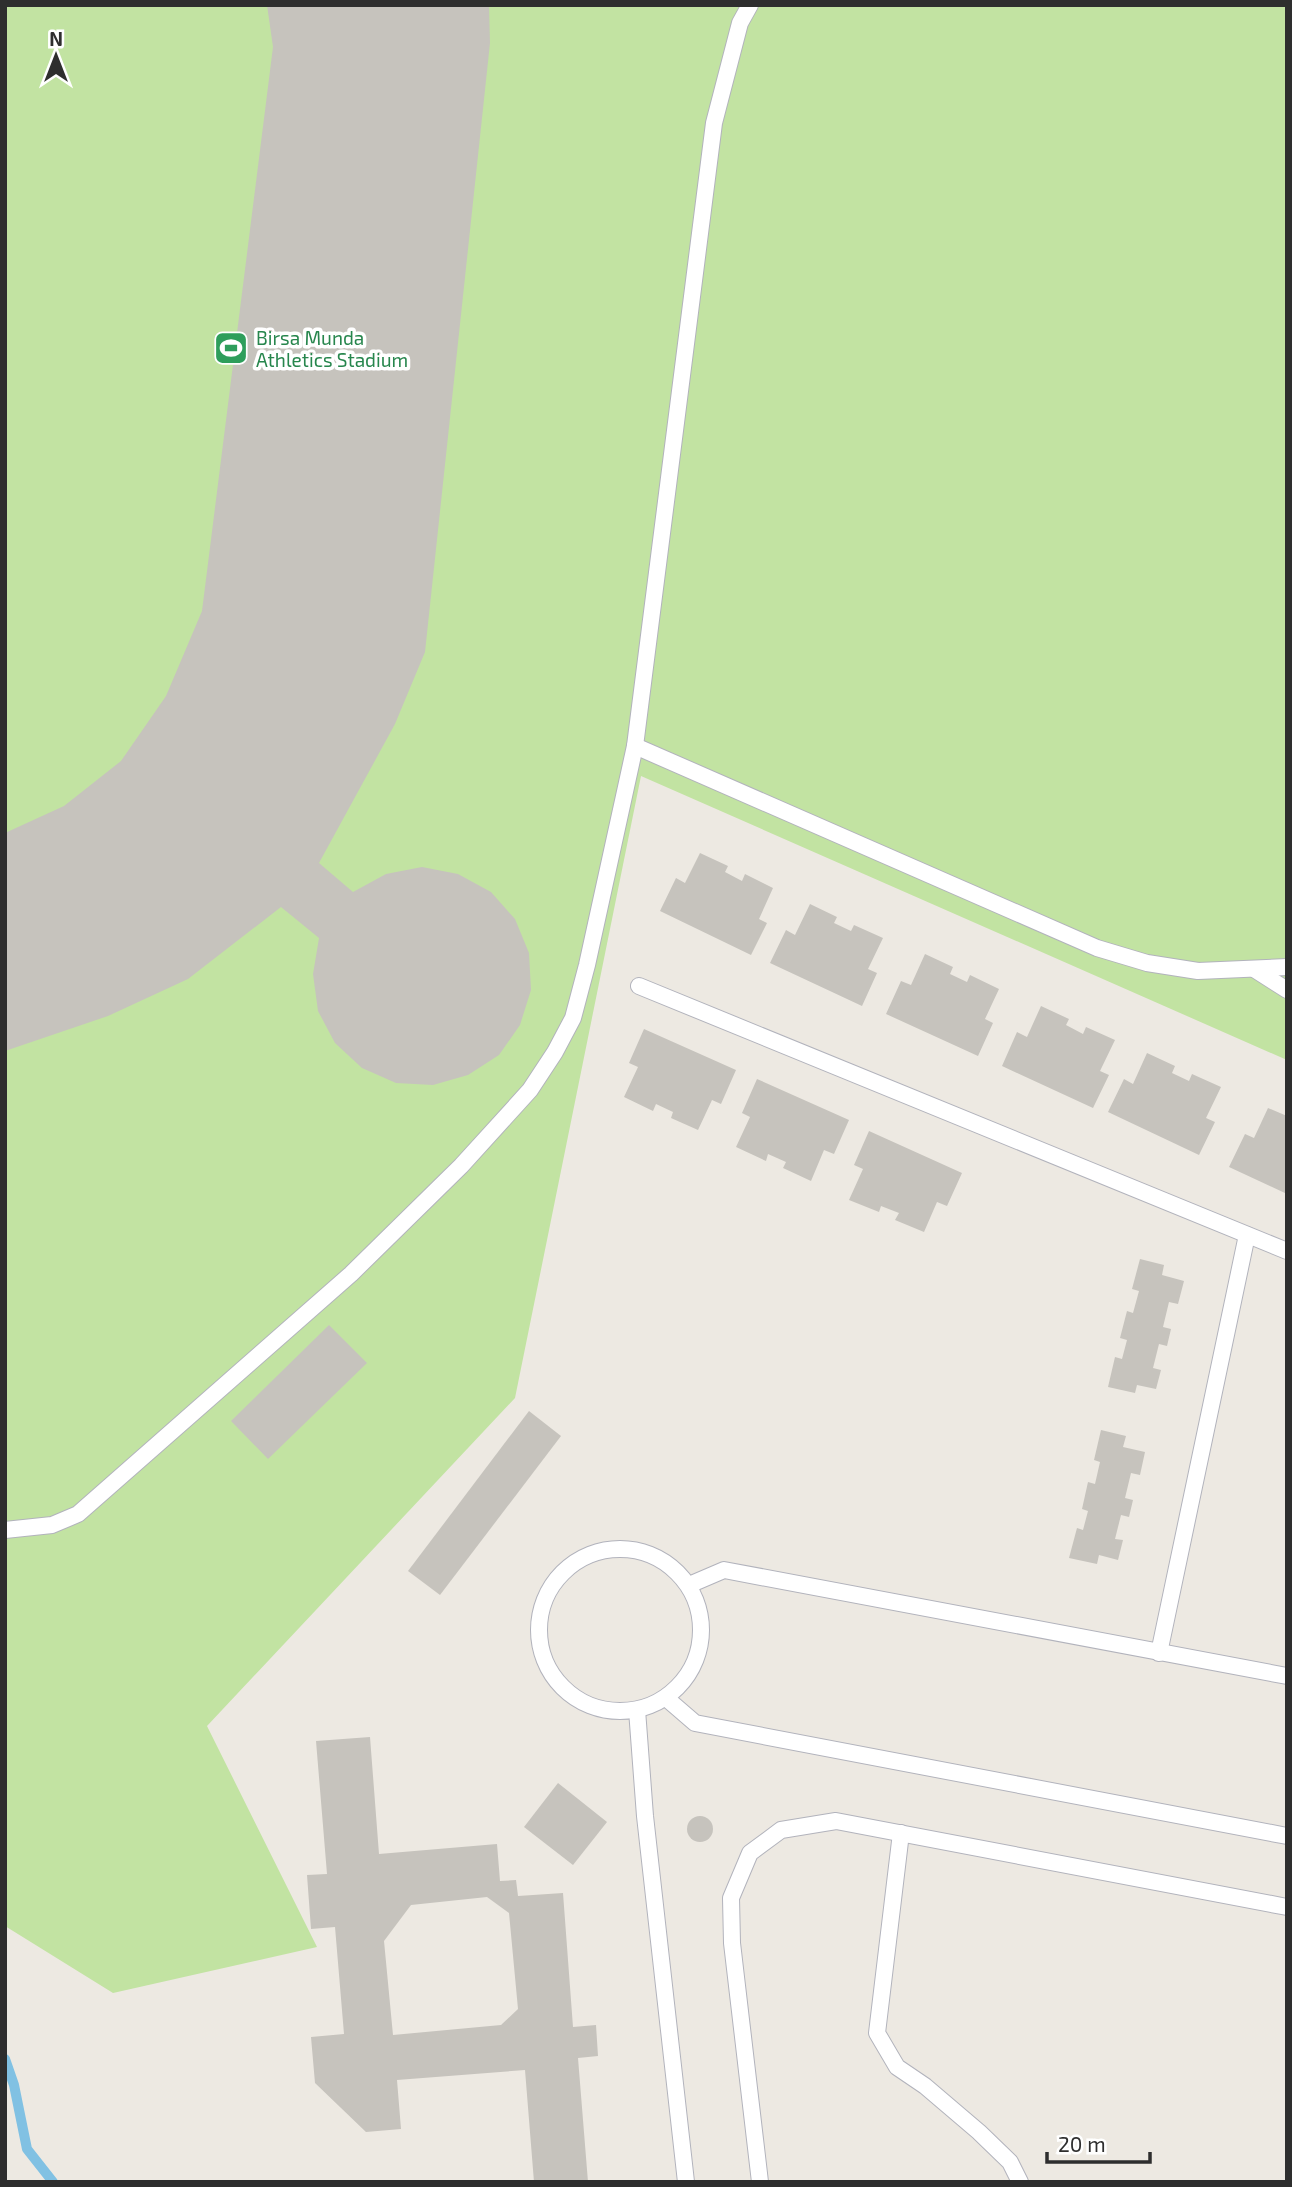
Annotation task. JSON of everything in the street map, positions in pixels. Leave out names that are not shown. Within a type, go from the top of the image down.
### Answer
[{"type":"lane","points":[[5,1530],[52,1525],[78,1514],[351,1274],[461,1166],[530,1090],[573,1018],[635,746],[714,123],[740,23],[750,5]]},
{"type":"lane","points":[[635,746],[1097,948],[1147,963],[1198,971],[1287,967]]},
{"type":"lane","points":[[1254,969],[1287,990]]},
{"type":"lane","points":[[639,986],[1287,1251]]},
{"type":"lane","points":[[1159,1653],[1247,1235]]},
{"type":"lane","points":[[605,1550],[637,1550],[666,1562],[689,1585],[701,1615],[701,1646],[689,1675],[666,1698],[637,1710],[604,1710],[575,1698],[552,1675],[540,1646],[540,1615],[552,1585],[575,1562],[605,1550]]},
{"type":"lane","points":[[689,1585],[724,1570],[1287,1676]]},
{"type":"lane","points":[[666,1698],[695,1723],[1287,1836]]},
{"type":"lane","points":[[637,1710],[645,1816],[687,2182]]},
{"type":"lane","points":[[760,2182],[732,1943],[730,1898],[750,1853],[781,1830],[836,1821],[1287,1907]]},
{"type":"lane","points":[[901,1833],[877,2033],[897,2067],[925,2086],[979,2132],[1010,2162],[1020,2182]]},
{"type":"green space","points":[[5,5],[1287,5],[1287,1060],[641,776],[515,1398],[207,1726],[317,1947],[113,1993],[5,1926]]},
{"type":"building","name":"Birsa Munda Athletics Stadium","points":[[267,5],[489,5],[490,43],[425,652],[395,724],[319,863],[353,892],[386,874],[422,867],[458,874],[491,892],[515,919],[529,953],[531,990],[520,1025],[499,1055],[468,1075],[433,1085],[396,1083],[362,1068],[335,1043],[318,1011],[313,974],[319,938],[281,907],[188,979],[108,1016],[5,1051],[5,833],[64,806],[121,761],[166,696],[202,611],[273,47]]},
{"type":"building","points":[[700,853],[728,866],[725,872],[742,881],[745,874],[773,888],[759,919],[767,923],[751,955],[660,911],[676,878],[685,883]]},
{"type":"building","points":[[810,904],[837,917],[834,923],[851,931],[854,925],[883,938],[868,969],[877,973],[862,1006],[770,963],[786,930],[795,935]]},
{"type":"building","points":[[925,954],[953,967],[950,974],[967,982],[970,975],[999,989],[985,1019],[993,1023],[978,1056],[886,1014],[901,981],[911,985]]},
{"type":"building","points":[[1041,1006],[1069,1019],[1066,1025],[1083,1034],[1086,1027],[1115,1040],[1100,1071],[1109,1075],[1093,1108],[1002,1066],[1017,1032],[1027,1037]]},
{"type":"building","points":[[644,1029],[736,1070],[721,1104],[712,1100],[698,1130],[671,1118],[673,1112],[656,1104],[653,1111],[624,1097],[638,1067],[629,1063]]},
{"type":"building","points":[[1147,1053],[1175,1066],[1172,1073],[1189,1081],[1192,1074],[1221,1087],[1206,1118],[1215,1122],[1199,1155],[1108,1112],[1124,1079],[1133,1084]]},
{"type":"building","points":[[757,1079],[849,1120],[834,1154],[824,1150],[811,1181],[783,1168],[786,1162],[768,1154],[766,1161],[736,1147],[750,1117],[742,1113]]},
{"type":"building","points":[[1268,1108],[1287,1116],[1287,1194],[1229,1167],[1245,1134],[1254,1138]]},
{"type":"building","points":[[869,1131],[962,1173],[947,1206],[937,1202],[924,1232],[895,1220],[899,1213],[881,1206],[879,1212],[849,1200],[863,1169],[854,1165]]},
{"type":"building","points":[[1140,1259],[1164,1265],[1162,1275],[1184,1281],[1178,1304],[1169,1302],[1163,1327],[1171,1329],[1167,1346],[1159,1344],[1153,1368],[1161,1370],[1156,1389],[1137,1385],[1135,1393],[1108,1387],[1115,1357],[1122,1359],[1127,1340],[1120,1338],[1127,1311],[1133,1313],[1139,1291],[1132,1289]]},
{"type":"building","points":[[329,1325],[367,1363],[268,1459],[231,1421]]},
{"type":"building","points":[[529,1411],[561,1436],[440,1595],[408,1571]]},
{"type":"building","points":[[1101,1430],[1126,1436],[1123,1447],[1145,1452],[1140,1475],[1131,1473],[1125,1498],[1133,1500],[1129,1517],[1121,1515],[1115,1539],[1123,1540],[1118,1560],[1099,1555],[1097,1564],[1069,1558],[1077,1528],[1083,1530],[1088,1511],[1082,1509],[1088,1482],[1095,1484],[1100,1462],[1094,1460]]},
{"type":"building","points":[[370,1737],[379,1854],[497,1844],[500,1881],[516,1880],[518,1896],[563,1893],[573,2027],[596,2025],[598,2056],[578,2058],[588,2182],[534,2182],[525,2070],[397,2080],[401,2129],[366,2132],[315,2083],[311,2037],[344,2034],[335,1927],[311,1929],[307,1875],[327,1874],[316,1741]],"holes":[[[487,1897],[509,1913],[518,2009],[501,2025],[393,2035],[384,1941],[411,1905]]]},
{"type":"building","points":[[558,1783],[607,1822],[573,1865],[524,1827]]},
{"type":"building","points":[[700,1816],[709,1820],[713,1829],[709,1838],[700,1842],[691,1838],[687,1829],[691,1820]]},
{"type":"waterway","points":[[5,2059],[14,2085],[27,2149],[53,2182]]},
{"type":"place","name":"Birsa Munda Athletics Stadium","points":[[231,348]]}]
